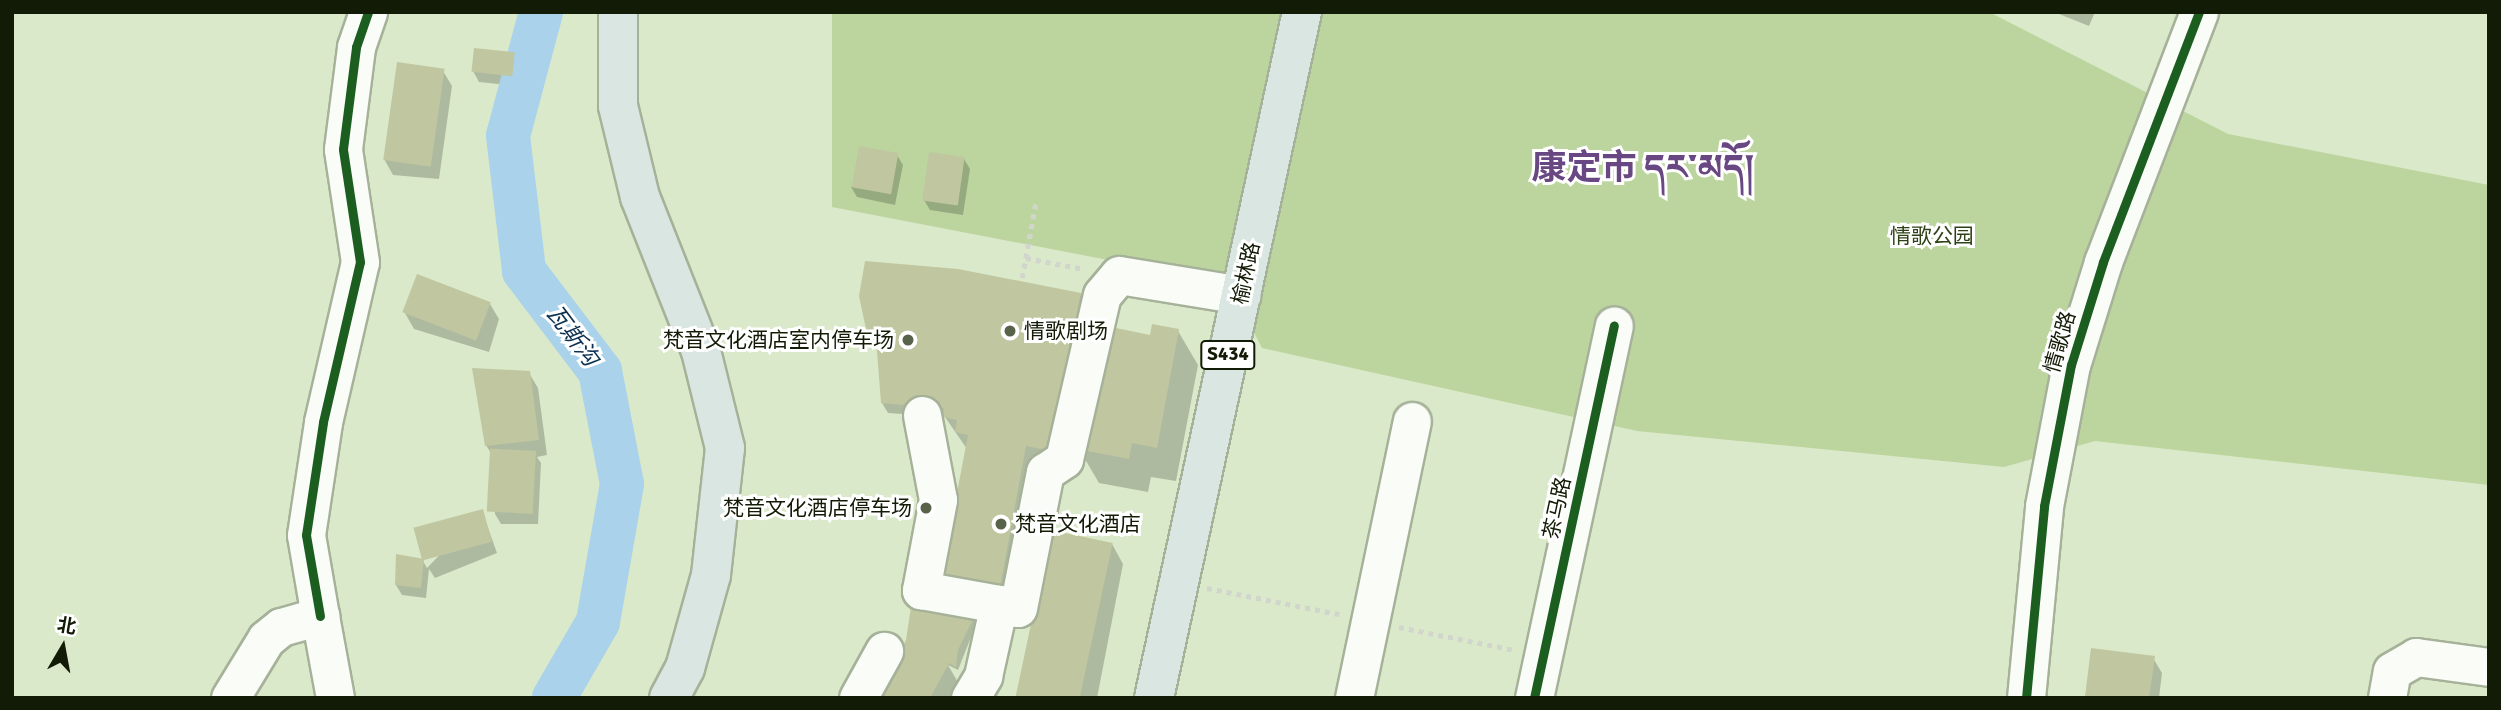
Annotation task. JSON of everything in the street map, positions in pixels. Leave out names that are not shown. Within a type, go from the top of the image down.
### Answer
[{"type":"main road","points":[[618,12],[621,119],[640,197],[701,351],[724,448],[711,575],[685,668],[669,698]]},
{"type":"main road","name":"榆林路","points":[[1154,698],[1302,12]]},
{"type":"street","points":[[335,698],[306,535],[323,422],[360,261],[344,149],[356,47],[368,12]]},
{"type":"street","name":"情歌路","points":[[2026,698],[2044,506],[2065,388],[2091,296],[2199,12]]},
{"type":"street","points":[[922,415],[938,500],[921,590],[1018,608],[1045,472],[1064,459],[1102,295],[1119,275],[1241,295]]},
{"type":"street","name":"茶马路","points":[[1534,698],[1614,326]]},
{"type":"street","points":[[1354,698],[1412,421]]},
{"type":"street","points":[[970,698],[983,676],[999,604]]},
{"type":"street","points":[[230,698],[267,639],[281,627],[320,616]]},
{"type":"street","points":[[858,698],[884,651]]},
{"type":"street","points":[[2387,698],[2392,671],[2416,657],[2489,667]]},
{"type":"path","points":[[1022,278],[1036,201]]},
{"type":"path","points":[[1026,258],[1119,275]]},
{"type":"path","points":[[1179,582],[1315,610]]},
{"type":"path","points":[[1424,631],[1543,655]]},
{"type":"green space","name":"情歌公园","points":[[832,12],[1989,12],[2228,134],[2489,185],[2489,485],[2095,441],[2004,467],[1637,431],[1262,348],[1228,283],[832,207]]},
{"type":"building","points":[[474,48],[515,52],[512,76],[471,72]]},
{"type":"building","points":[[397,62],[445,69],[431,167],[383,160]]},
{"type":"building","points":[[859,146],[898,153],[891,194],[852,187]]},
{"type":"building","points":[[929,152],[965,157],[958,206],[922,201]]},
{"type":"building","points":[[865,261],[958,269],[1081,293],[1051,451],[1026,446],[999,593],[940,582],[968,435],[955,432],[957,420],[943,417],[944,408],[881,403],[877,351],[866,329],[859,296]]},
{"type":"building","points":[[417,274],[491,302],[476,341],[402,312]]},
{"type":"building","points":[[1152,324],[1179,329],[1157,448],[1132,443],[1129,459],[1077,449],[1089,385],[1100,387],[1111,327],[1150,335]]},
{"type":"building","points":[[472,368],[530,371],[539,440],[485,446]]},
{"type":"building","points":[[490,449],[536,451],[533,514],[487,512]]},
{"type":"building","points":[[483,509],[492,542],[422,560],[413,528]]},
{"type":"building","points":[[1051,530],[1113,543],[1080,698],[1015,697]]},
{"type":"building","points":[[396,554],[424,559],[421,588],[395,585]]},
{"type":"building","points":[[912,600],[977,611],[958,650],[956,667],[949,663],[930,698],[875,698],[906,640]]},
{"type":"building","points":[[2091,648],[2155,656],[2149,698],[2085,697]]},
{"type":"waterway","name":"瓦斯沟","points":[[541,12],[508,136],[524,271],[600,371],[622,484],[598,622],[554,698]]},
{"type":"cycle path","points":[[320,616],[306,535],[323,422],[360,262],[343,149],[356,47],[368,12]]},
{"type":"cycle path","points":[[2026,698],[2044,506],[2071,365],[2103,262],[2199,12]]},
{"type":"cycle path","points":[[1534,698],[1614,326]]},
{"type":"place","name":"情歌剧场","points":[[1010,331]]},
{"type":"place","name":"梵音文化酒店室内停车场","points":[[908,340]]},
{"type":"place","name":"梵音文化酒店停车场","points":[[926,508]]},
{"type":"place","name":"梵音文化酒店","points":[[1001,524]]},
{"type":"district","name":"康定市 དར་མདོ།","points":[[1643,168]]}]
